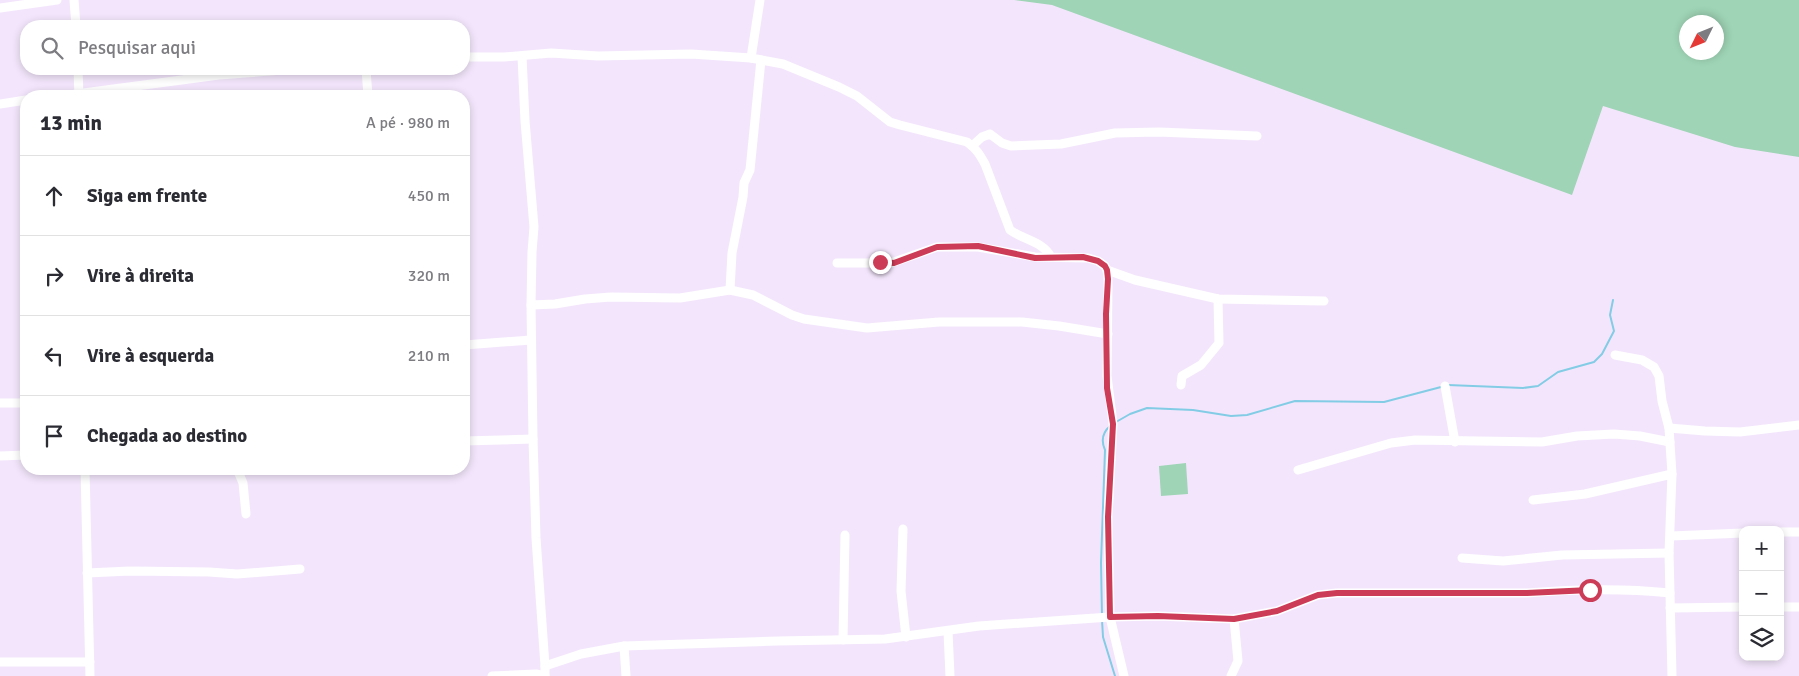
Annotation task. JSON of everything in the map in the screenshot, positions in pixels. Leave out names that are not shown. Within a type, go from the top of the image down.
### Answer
[{"type":"street","points":[[0,8],[56,0]]},
{"type":"street","points":[[74,0],[76,20]]},
{"type":"street","points":[[751,58],[760,0]]},
{"type":"street","points":[[470,57],[522,56],[551,53],[616,56],[691,54],[751,58],[783,64],[857,96],[890,122],[967,142],[985,164],[1010,230],[1044,248],[1052,257]]},
{"type":"street","points":[[522,56],[525,121],[534,227],[531,305],[533,439],[537,556],[545,673]]},
{"type":"street","points":[[730,290],[732,253],[744,183],[750,170],[761,60]]},
{"type":"street","points":[[78,75],[79,90]]},
{"type":"street","points":[[114,90],[219,75]]},
{"type":"street","points":[[366,75],[368,90]]},
{"type":"street","points":[[0,104],[20,101]]},
{"type":"street","points":[[972,146],[982,137],[990,134],[1002,143],[1011,146],[1062,144],[1115,133],[1159,132],[1257,136]]},
{"type":"street","points":[[837,263],[891,263],[937,247],[978,246],[1035,258],[1088,258],[1101,263],[1107,270],[1135,280],[1218,299],[1324,301]]},
{"type":"street","points":[[1107,270],[1107,388],[1113,424],[1108,517],[1110,617],[1124,676]]},
{"type":"street","points":[[531,305],[611,297],[680,298],[730,290],[753,295],[804,319],[867,328],[939,322],[1022,322],[1108,334]]},
{"type":"street","points":[[1181,385],[1182,376],[1201,366],[1219,343],[1218,299]]},
{"type":"street","points":[[470,345],[531,340]]},
{"type":"street","points":[[1615,356],[1642,360],[1654,367],[1659,376],[1662,402],[1669,428],[1672,474],[1669,553],[1672,676]]},
{"type":"street","points":[[1445,386],[1455,442]]},
{"type":"street","points":[[0,403],[20,403]]},
{"type":"street","points":[[1669,428],[1740,432],[1799,425]]},
{"type":"street","points":[[1298,470],[1391,443],[1415,440],[1542,442],[1577,436],[1614,434],[1640,436],[1670,442]]},
{"type":"street","points":[[470,441],[533,439]]},
{"type":"street","points":[[0,456],[20,455]]},
{"type":"street","points":[[1533,500],[1585,494],[1672,474]]},
{"type":"street","points":[[85,475],[90,676]]},
{"type":"street","points":[[240,475],[243,483],[246,514]]},
{"type":"street","points":[[903,529],[901,590],[906,637]]},
{"type":"street","points":[[1784,532],[1799,532]]},
{"type":"street","points":[[1671,536],[1739,533]]},
{"type":"street","points":[[843,640],[845,535]]},
{"type":"street","points":[[1462,558],[1503,561],[1562,556],[1669,553]]},
{"type":"street","points":[[88,573],[130,571],[237,574],[300,569]]},
{"type":"street","points":[[492,676],[545,673],[581,654],[624,646],[906,637],[979,626],[1110,617],[1158,616],[1234,619],[1277,611],[1318,595],[1337,593],[1527,593],[1553,590],[1636,590],[1670,593]]},
{"type":"street","points":[[1670,608],[1739,607]]},
{"type":"street","points":[[1784,607],[1799,607]]},
{"type":"street","points":[[1231,676],[1238,661],[1234,619]]},
{"type":"street","points":[[948,630],[950,676]]},
{"type":"street","points":[[624,646],[626,676]]},
{"type":"street","points":[[0,662],[90,662]]},
{"type":"green space","points":[[1014,0],[1799,0],[1799,157],[1735,147],[1603,106],[1572,195],[1052,5]]},
{"type":"green space","points":[[1186,463],[1188,494],[1161,496],[1159,466]]},
{"type":"waterway","points":[[1448,385],[1523,388],[1538,386],[1558,372],[1594,362],[1602,354],[1614,331],[1610,315],[1613,300]]},
{"type":"waterway","points":[[1116,422],[1130,414],[1147,408],[1193,410],[1231,416],[1247,415],[1295,401],[1384,402],[1441,387]]},
{"type":"waterway","points":[[1102,616],[1101,563],[1105,450],[1103,440],[1105,431],[1110,426]]},
{"type":"waterway","points":[[1102,620],[1103,637],[1115,676]]},
{"type":"route","points":[[880,262],[894,263],[937,247],[978,246],[1035,258],[1083,257],[1098,261],[1105,266],[1108,279],[1106,314],[1108,334],[1107,388],[1113,424],[1108,517],[1110,617],[1158,616],[1234,619],[1277,611],[1306,598],[1337,593],[1527,593],[1553,590],[1590,590]]}]
